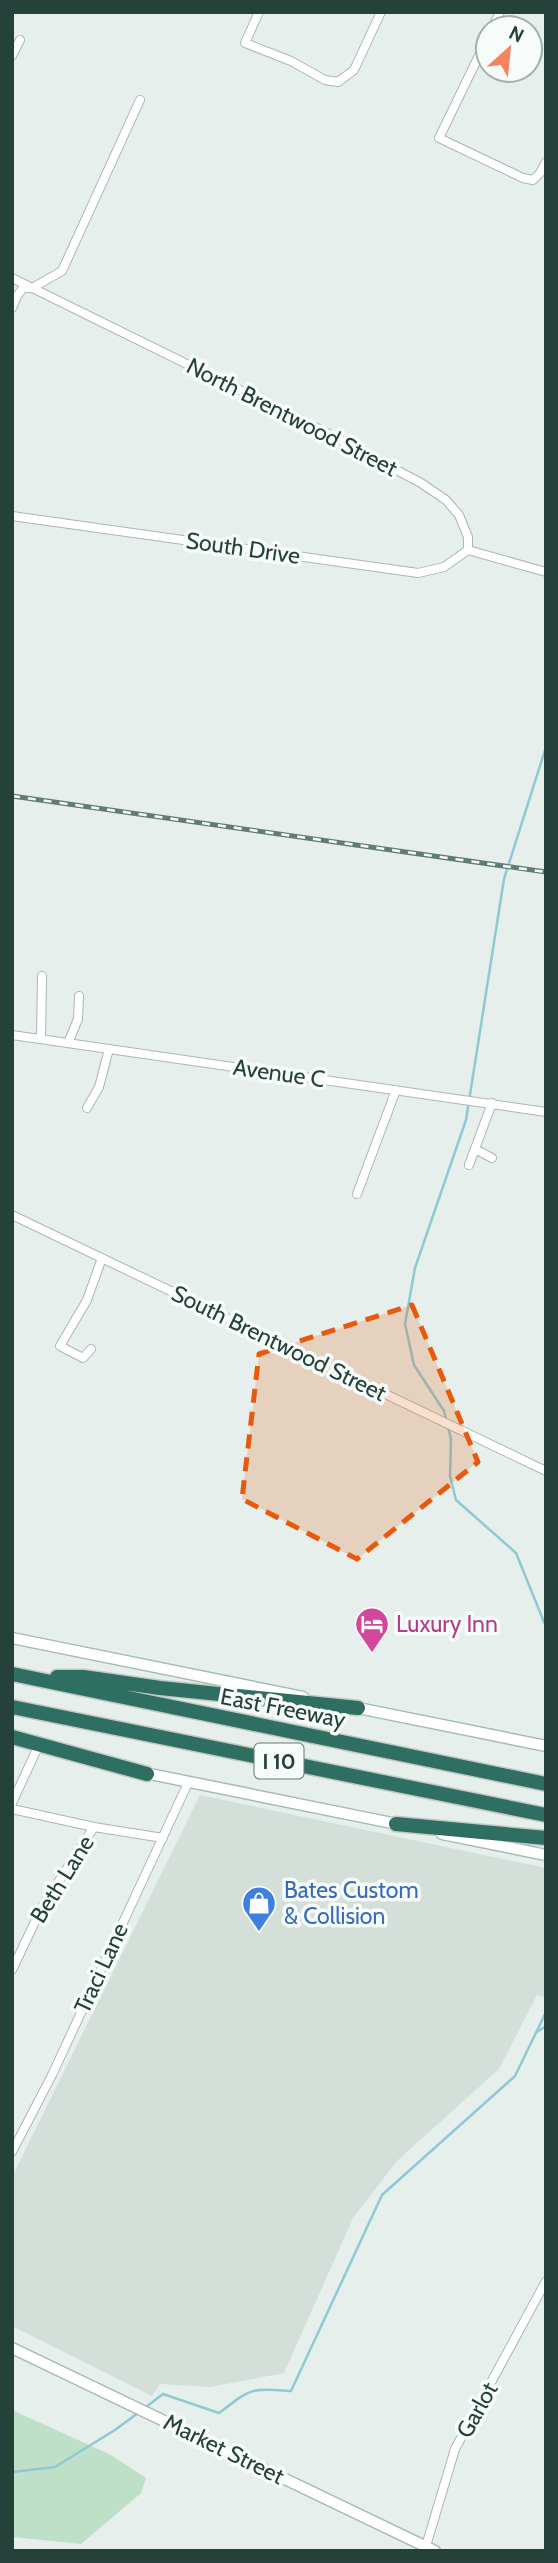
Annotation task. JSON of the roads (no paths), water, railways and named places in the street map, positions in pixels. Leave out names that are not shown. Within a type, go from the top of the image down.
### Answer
[{"type":"highway","name":"East Freeway","points":[[12,1674],[546,1784]]},
{"type":"highway","points":[[32,1678],[83,1677],[160,1688],[358,1708]]},
{"type":"highway","name":"I 10","points":[[12,1707],[546,1815]]},
{"type":"highway","points":[[12,1737],[147,1774]]},
{"type":"highway","points":[[396,1824],[546,1838]]},
{"type":"main road","points":[[12,1638],[546,1746]]},
{"type":"main road","points":[[12,1744],[188,1783],[546,1855]]},
{"type":"main road","name":"Market Street","points":[[12,2348],[430,2549]]},
{"type":"street","points":[[259,12],[245,43],[291,61],[326,80],[338,82],[354,70],[381,12]]},
{"type":"street","points":[[12,56],[20,40]]},
{"type":"street","points":[[474,66],[439,138],[523,178],[533,180],[546,162]]},
{"type":"street","points":[[12,308],[23,288],[32,288],[62,271],[140,100]]},
{"type":"street","name":"North Brentwood Street","points":[[12,278],[321,430],[421,483],[446,500],[459,515],[468,537],[468,550]]},
{"type":"street","name":"South Drive","points":[[12,516],[418,573],[444,567],[468,550]]},
{"type":"street","points":[[468,550],[546,572]]},
{"type":"street","points":[[41,1039],[42,976]]},
{"type":"street","points":[[68,1043],[78,1019],[79,996]]},
{"type":"street","name":"Avenue C","points":[[12,1035],[546,1112]]},
{"type":"street","points":[[87,1108],[99,1087],[109,1049]]},
{"type":"street","points":[[358,1194],[396,1090]]},
{"type":"street","points":[[469,1165],[492,1103]]},
{"type":"street","points":[[475,1149],[492,1158]]},
{"type":"street","name":"South Brentwood Street","points":[[12,1215],[546,1471]]},
{"type":"street","points":[[91,1349],[83,1358],[60,1346],[87,1300],[102,1258]]},
{"type":"street","points":[[12,1803],[37,1749]]},
{"type":"street","name":"Traci Lane","points":[[12,2152],[52,2075],[188,1783]]},
{"type":"street","points":[[12,1809],[94,1827],[163,1838]]},
{"type":"street","name":"Beth Lane","points":[[12,1970],[42,1906],[94,1827]]},
{"type":"street","name":"Garlot","points":[[430,2549],[455,2449],[546,2281]]},
{"type":"waterway","points":[[546,747],[504,879],[466,1120],[415,1268],[405,1324],[414,1365],[444,1411],[451,1439],[450,1476],[456,1500],[516,1553],[546,1627]]},
{"type":"waterway","points":[[146,2407],[163,2394],[219,2413],[245,2394],[258,2390],[291,2391],[382,2195],[515,2076],[546,2012]]},
{"type":"waterway","points":[[537,2032],[546,2026]]},
{"type":"waterway","points":[[12,2472],[55,2467],[138,2413]]},
{"type":"railway","points":[[12,796],[546,872]]},
{"type":"place","name":"Luxury Inn","points":[[372,1654]]},
{"type":"place","name":"Bates Custom & Collision","points":[[259,1933]]}]
